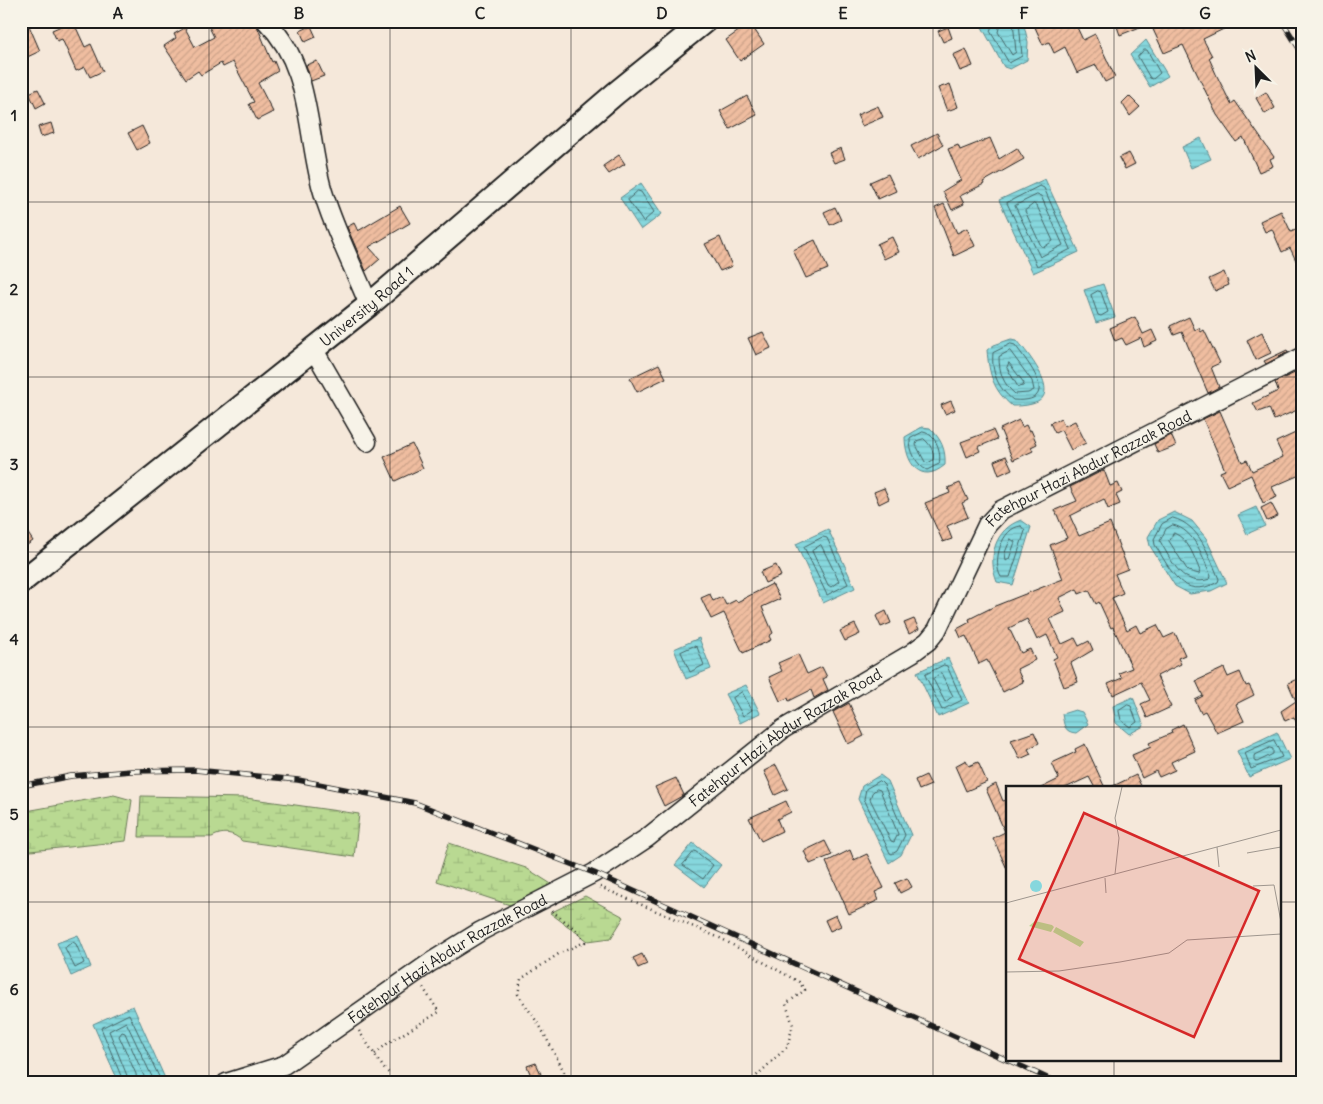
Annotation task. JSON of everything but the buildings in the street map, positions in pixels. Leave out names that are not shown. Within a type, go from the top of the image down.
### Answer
[{"type":"main road","name":"University Road 1","points":[[21,582],[369,305],[616,92],[705,21]]},
{"type":"street","points":[[266,21],[278,33],[294,61],[307,104],[321,185],[369,305]]},
{"type":"street","points":[[314,350],[367,442]]},
{"type":"street","name":"Fatehpur Hazi Abdur Razzak Road","points":[[226,1083],[284,1065],[481,931],[582,879],[647,838],[783,729],[912,653],[928,641],[937,630],[987,525],[1001,510],[1302,357]]},
{"type":"path","points":[[582,879],[722,939],[799,982],[805,990],[786,1004],[793,1025],[787,1047],[749,1083]]},
{"type":"path","points":[[540,901],[566,920],[585,942],[546,962],[521,979],[518,988],[518,994],[541,1028],[570,1083]]},
{"type":"path","points":[[375,1054],[388,1043],[439,1012],[422,981],[414,975]]},
{"type":"path","points":[[350,1020],[385,1070],[390,1073]]},
{"type":"green space","points":[[114,795],[132,800],[126,841],[21,852],[21,812]]},
{"type":"green space","points":[[141,796],[246,798],[359,814],[354,857],[242,841],[228,833],[212,837],[139,837]]},
{"type":"green space","points":[[449,843],[526,868],[556,887],[513,906],[437,881]]},
{"type":"green space","points":[[585,896],[624,917],[611,938],[588,941],[550,913]]},
{"type":"water","points":[[993,21],[1023,21],[1028,42],[1027,60],[1010,69],[1004,67],[982,27]]},
{"type":"water","points":[[1146,40],[1168,76],[1150,87],[1130,55]]},
{"type":"water","points":[[1201,138],[1211,159],[1191,168],[1182,147]]},
{"type":"water","points":[[1045,179],[1079,252],[1033,273],[999,200]]},
{"type":"water","points":[[641,183],[662,214],[641,230],[620,198]]},
{"type":"water","points":[[1103,284],[1115,317],[1096,323],[1084,290]]},
{"type":"water","points":[[1011,339],[1017,340],[1041,374],[1045,393],[1041,400],[1032,404],[1012,406],[1000,394],[993,381],[987,350],[994,345]]},
{"type":"water","points":[[922,427],[930,428],[934,432],[940,440],[945,454],[945,465],[936,471],[928,473],[921,472],[911,462],[906,446],[905,437]]},
{"type":"water","points":[[1256,507],[1265,526],[1247,534],[1238,515]]},
{"type":"water","points":[[1174,512],[1192,521],[1206,538],[1227,583],[1211,591],[1190,594],[1175,586],[1150,546],[1148,537],[1158,520]]},
{"type":"water","points":[[1021,520],[1031,527],[1013,585],[997,582],[994,573],[993,554],[999,537],[1012,524]]},
{"type":"water","points":[[828,529],[855,588],[823,603],[796,544]]},
{"type":"water","points":[[699,638],[711,669],[686,679],[674,649]]},
{"type":"water","points":[[948,658],[969,703],[938,717],[917,672]]},
{"type":"water","points":[[746,685],[760,713],[740,723],[725,694]]},
{"type":"water","points":[[1133,697],[1144,726],[1129,734],[1116,723],[1113,706]]},
{"type":"water","points":[[1075,710],[1082,712],[1088,724],[1076,733],[1069,731],[1064,725],[1062,714]]},
{"type":"water","points":[[1277,732],[1290,759],[1249,777],[1237,751]]},
{"type":"water","points":[[880,775],[888,781],[911,835],[901,855],[889,863],[858,799],[862,786]]},
{"type":"water","points":[[693,843],[721,865],[704,887],[675,865]]},
{"type":"water","points":[[78,935],[91,967],[71,976],[57,943]]},
{"type":"water","points":[[133,1006],[167,1083],[119,1083],[93,1024]]},
{"type":"railway","points":[[1282,21],[1302,53]]},
{"type":"railway","points":[[21,786],[71,776],[131,771],[195,770],[298,780],[415,803],[594,873],[1006,1060]]},
{"type":"railway","points":[[1012,1062],[1058,1083]]}]
